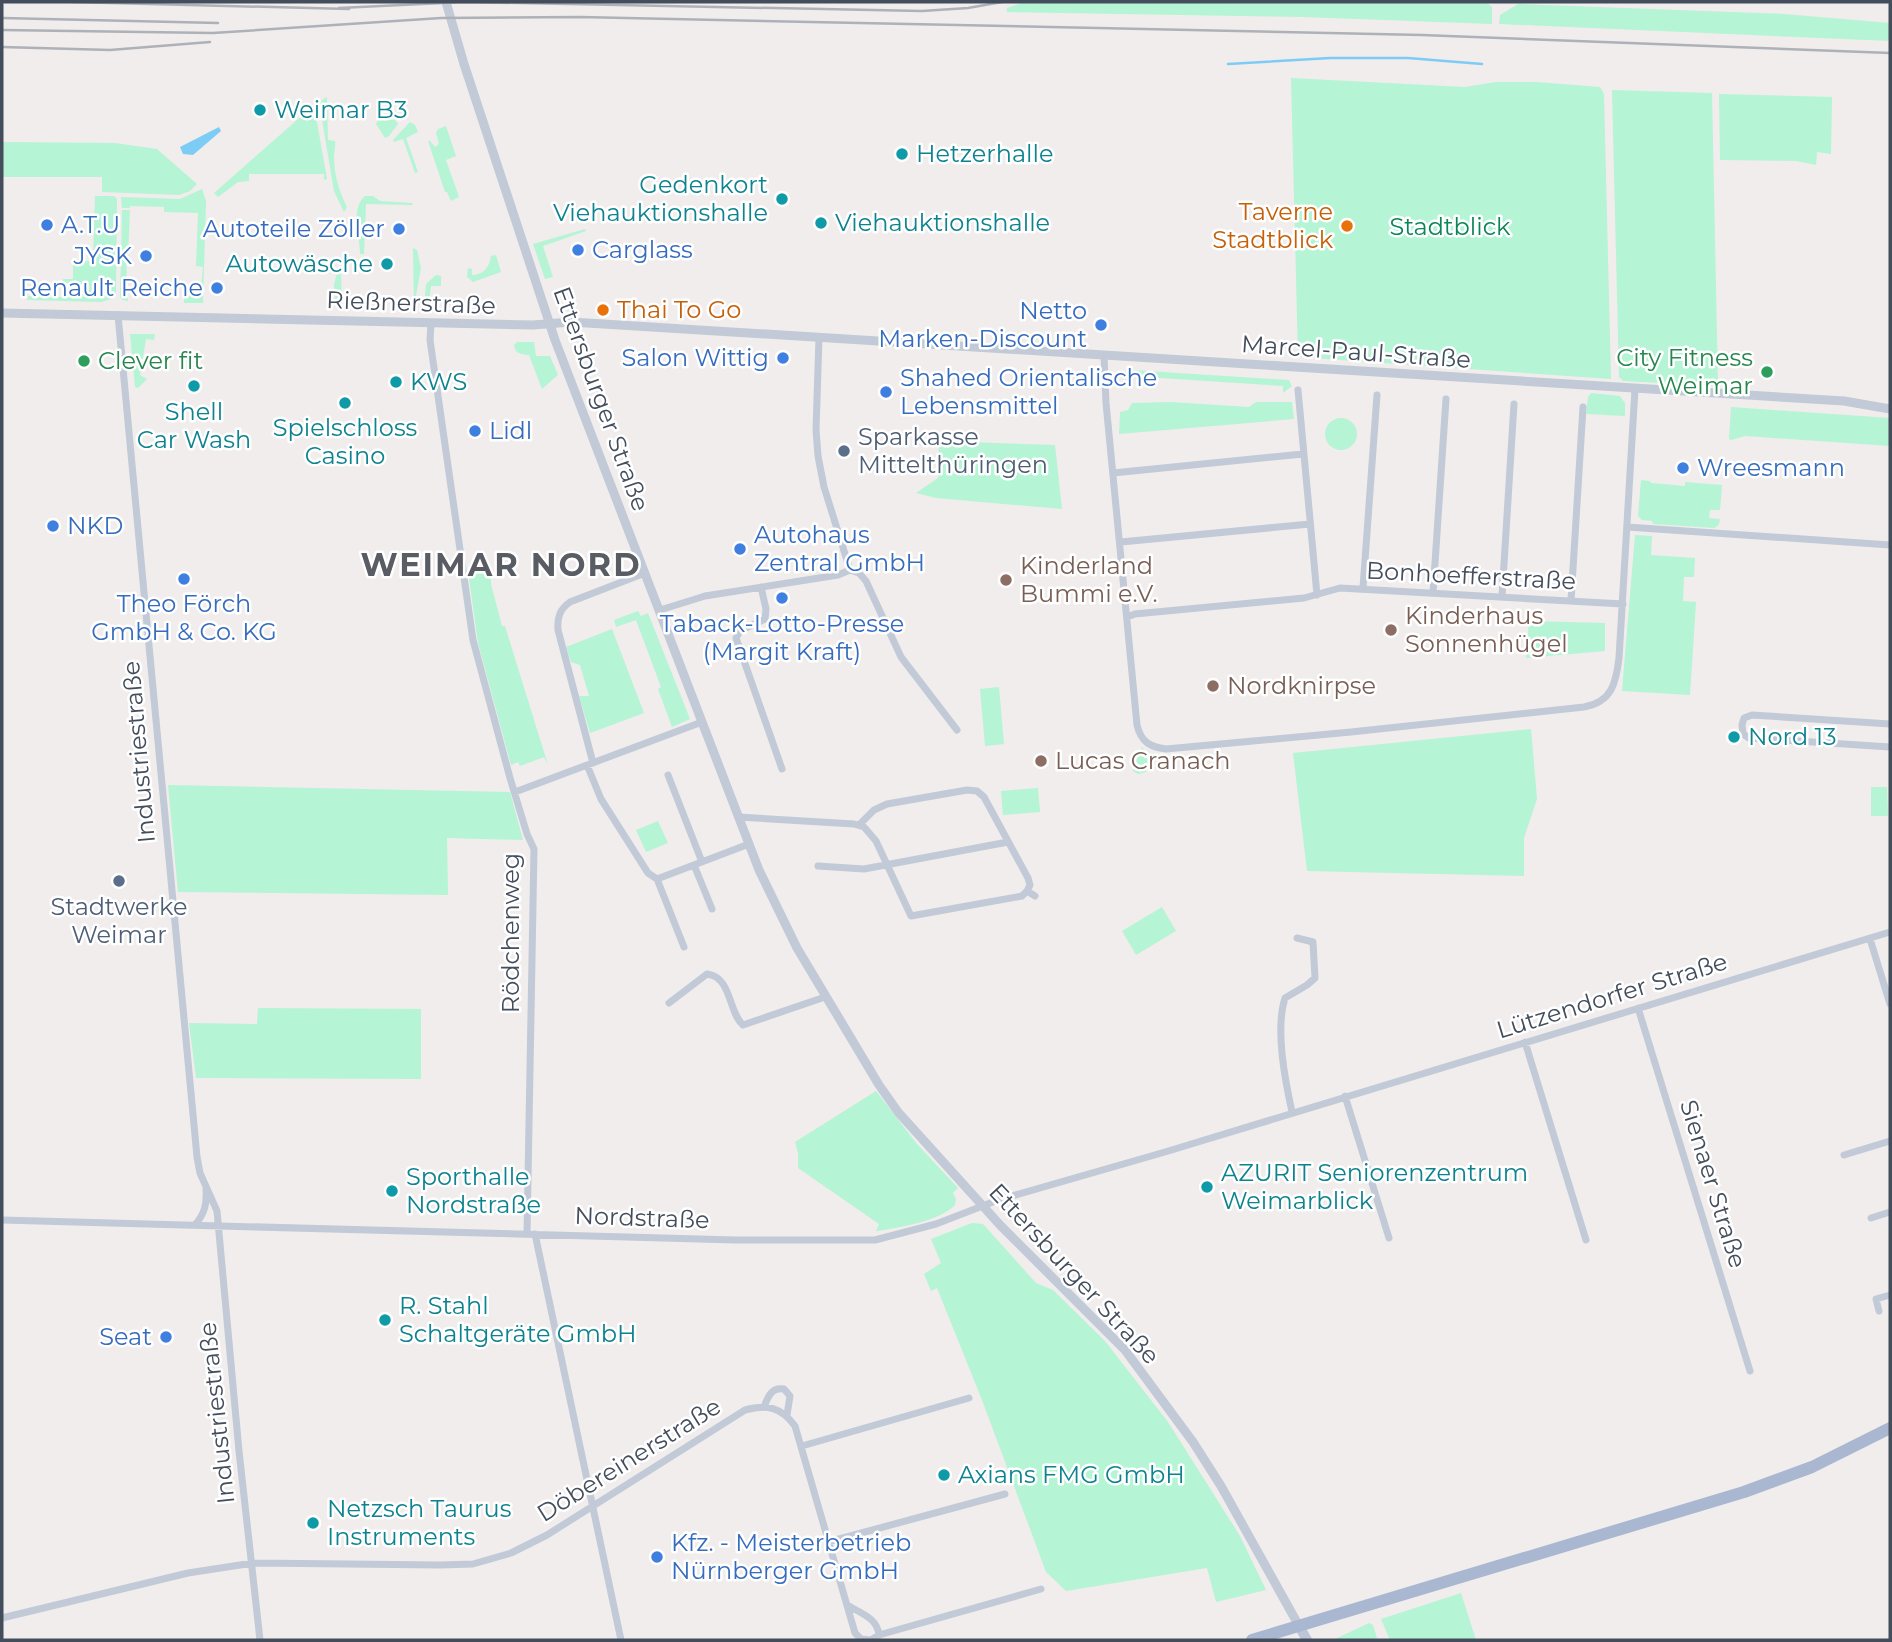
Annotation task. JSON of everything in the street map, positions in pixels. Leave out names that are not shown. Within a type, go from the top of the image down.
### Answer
[{"type":"main road","points":[[1252,1640],[1744,1492],[1812,1467],[1890,1428]]},
{"type":"main road","points":[[1299,1626],[1307,1640]]},
{"type":"street","name":"Ettersburger Straße","points":[[446,2],[550,324],[771,897],[825,997],[878,1085],[898,1112],[982,1205],[1047,1274],[1125,1350],[1162,1398],[1221,1486],[1299,1626]]},
{"type":"street","name":"Rießnerstraße","points":[[2,313],[431,323],[571,322],[819,337]]},
{"type":"street","name":"Industriestraße","points":[[118,316],[189,1078],[197,1157],[205,1185],[206,1203],[203,1215],[195,1225]]},
{"type":"street","name":"Rödchenweg","points":[[431,323],[430,340],[473,640],[506,766],[534,849],[531,1234],[594,1506],[621,1640]]},
{"type":"street","points":[[819,337],[816,430],[818,456],[827,498],[850,570]]},
{"type":"street","name":"Marcel-Paul-Straße","points":[[819,337],[1844,401],[1890,409]]},
{"type":"street","points":[[1104,355],[1139,733],[1144,742],[1154,748],[1365,730],[1592,705],[1608,696],[1615,682],[1623,604],[1635,389]]},
{"type":"street","points":[[1298,390],[1317,595]]},
{"type":"street","name":"Marcel-Paul-Straße","points":[[1363,588],[1377,395]]},
{"type":"street","name":"Marcel-Paul-Straße","points":[[1433,593],[1446,399]]},
{"type":"street","points":[[1503,596],[1514,404]]},
{"type":"street","points":[[1571,601],[1583,407]]},
{"type":"street","points":[[1113,472],[1303,454]]},
{"type":"street","points":[[1121,542],[1310,524]]},
{"type":"street","points":[[1627,527],[1890,545]]},
{"type":"street","points":[[660,610],[705,596],[838,575],[850,570],[859,573],[866,581],[901,657],[957,730]]},
{"type":"street","points":[[645,573],[570,602],[563,607],[559,615],[558,629],[601,799],[648,873],[657,879],[684,947]]},
{"type":"street","points":[[761,587],[766,609],[765,619],[740,631],[736,639],[782,769]]},
{"type":"street","name":"Bonhoefferstraße","points":[[1127,617],[1317,595],[1340,588],[1623,604]]},
{"type":"street","points":[[1890,724],[1752,715],[1744,718],[1742,725],[1743,734],[1749,738],[1890,747]]},
{"type":"street","points":[[515,792],[702,722]]},
{"type":"street","points":[[668,775],[712,909]]},
{"type":"street","points":[[738,817],[859,825],[871,833],[876,841],[911,916],[1022,896],[1030,885],[984,797],[972,789],[887,804],[874,810],[859,825]]},
{"type":"street","points":[[818,866],[864,869],[1008,842]]},
{"type":"street","points":[[657,879],[749,844]]},
{"type":"street","points":[[1027,891],[1035,896]]},
{"type":"street","name":"Lützendorfer Straße","points":[[982,1205],[1890,932]]},
{"type":"street","points":[[1292,1112],[1280,1013],[1285,998],[1315,978],[1313,942],[1297,938]]},
{"type":"street","points":[[1870,939],[1890,1004]]},
{"type":"street","points":[[669,1003],[707,974],[715,976],[722,983],[732,999],[739,1022],[743,1025],[825,997]]},
{"type":"street","name":"Sienaer Straße","points":[[1638,1008],[1750,1371]]},
{"type":"street","points":[[1525,1042],[1586,1240]]},
{"type":"street","points":[[1345,1096],[1389,1238]]},
{"type":"street","points":[[1844,1155],[1890,1141]]},
{"type":"street","name":"Industriestraße","points":[[205,1185],[212,1196],[219,1225],[239,1451],[260,1640]]},
{"type":"street","name":"Nordstraße","points":[[2,1220],[844,1242],[875,1240],[936,1224],[982,1205]]},
{"type":"street","points":[[1871,1217],[1890,1212]]},
{"type":"street","points":[[1879,1311],[1876,1299],[1890,1295]]},
{"type":"street","name":"Döbereinerstraße","points":[[2,1618],[188,1573],[253,1563],[473,1564],[511,1553],[547,1535],[746,1410],[764,1406],[771,1392],[777,1388],[784,1389],[790,1396],[787,1415]]},
{"type":"street","points":[[802,1447],[969,1398]]},
{"type":"street","points":[[764,1406],[787,1415],[794,1426],[855,1633],[861,1639],[871,1640],[1041,1589]]},
{"type":"street","points":[[828,1542],[1005,1493]]},
{"type":"street","points":[[848,1606],[874,1622],[879,1636]]},
{"type":"green space","points":[[1025,2],[1486,2],[1492,7],[1492,24],[1303,17],[1007,12],[1007,8]]},
{"type":"green space","points":[[1518,4],[1784,14],[1890,23],[1890,41],[1499,24],[1500,15]]},
{"type":"green space","name":"Stadtblick","points":[[1291,78],[1465,87],[1496,82],[1537,82],[1600,87],[1604,94],[1611,379],[1298,357]]},
{"type":"green space","points":[[1612,90],[1712,93],[1718,386],[1623,381],[1619,377]]},
{"type":"green space","points":[[1719,94],[1832,97],[1831,154],[1817,152],[1816,165],[1796,161],[1720,160]]},
{"type":"green space","points":[[327,97],[328,140],[335,141],[335,170],[347,207],[344,212],[334,191],[319,102]]},
{"type":"green space","points":[[314,105],[327,179],[324,180],[324,174],[249,174],[249,181],[238,182],[218,197],[214,193],[305,113],[309,116]]},
{"type":"green space","points":[[378,120],[395,120],[398,124],[385,138],[376,124]]},
{"type":"green space","points":[[410,122],[418,132],[406,138],[418,172],[415,173],[403,139],[393,140]]},
{"type":"green space","points":[[446,126],[456,156],[446,160],[459,197],[451,201],[445,192],[428,141],[435,147],[439,144],[436,133],[438,129]]},
{"type":"green space","points":[[2,142],[115,143],[157,149],[197,184],[190,191],[179,195],[102,192],[102,177],[2,177]]},
{"type":"green space","points":[[202,189],[206,201],[203,303],[184,303],[184,289],[201,289],[203,267],[196,266],[198,213],[164,212],[164,207],[122,208],[121,197],[180,199]]},
{"type":"green space","points":[[95,196],[114,196],[117,199],[114,298],[101,302],[27,300],[28,296],[62,297],[63,279],[73,279],[73,261],[93,261]]},
{"type":"green space","points":[[365,196],[373,196],[380,201],[413,205],[366,204],[364,254],[360,254],[357,215],[360,201]]},
{"type":"green space","points":[[122,210],[130,210],[128,257],[121,257]]},
{"type":"green space","points":[[585,229],[586,231],[543,246],[553,277],[545,279],[533,244]]},
{"type":"green space","points":[[413,248],[417,250],[421,268],[414,307]]},
{"type":"green space","points":[[496,255],[501,272],[473,282],[467,277],[468,268],[472,269],[472,275],[479,274],[487,267],[491,256]]},
{"type":"green space","points":[[121,259],[126,260],[128,301],[120,297]]},
{"type":"green space","points":[[337,272],[341,272],[342,306],[335,306],[334,285]]},
{"type":"green space","points":[[436,275],[441,276],[441,286],[431,286],[424,307],[426,284]]},
{"type":"green space","points":[[130,334],[155,334],[154,340],[146,339],[140,375],[147,379],[138,388],[135,387]]},
{"type":"green space","points":[[517,342],[534,342],[536,356],[550,356],[558,375],[542,389],[529,355],[517,352],[514,345]]},
{"type":"green space","points":[[1131,370],[1289,380],[1292,386],[1283,393],[1283,386],[1130,376],[1129,383],[1125,383],[1125,374]]},
{"type":"green space","points":[[1591,393],[1620,396],[1625,403],[1625,416],[1586,414]]},
{"type":"green space","points":[[1171,402],[1249,407],[1256,402],[1292,402],[1294,419],[1119,434],[1120,412],[1128,410],[1132,403]]},
{"type":"green space","points":[[1731,407],[1890,418],[1890,446],[1745,436],[1731,440]]},
{"type":"green space","points":[[1341,418],[1352,423],[1357,434],[1352,445],[1341,450],[1330,445],[1325,434],[1330,423]]},
{"type":"green space","points":[[939,441],[1055,445],[1062,509],[936,498],[916,493],[938,478]]},
{"type":"green space","points":[[1641,480],[1685,486],[1685,482],[1722,485],[1720,510],[1710,510],[1709,518],[1720,519],[1719,524],[1715,528],[1653,524],[1652,521],[1642,520],[1638,516]]},
{"type":"green space","points":[[1635,535],[1652,536],[1651,555],[1695,558],[1694,577],[1684,577],[1683,601],[1696,602],[1690,695],[1622,691]]},
{"type":"green space","points":[[491,570],[491,584],[502,626],[505,626],[548,765],[544,757],[520,766],[518,762],[511,765],[478,643],[468,571]]},
{"type":"green space","points":[[638,611],[641,616],[648,613],[690,719],[672,727],[658,689],[661,687],[636,620],[616,627],[614,620]]},
{"type":"green space","points":[[1529,621],[1605,623],[1605,651],[1526,658]]},
{"type":"green space","points":[[612,629],[644,713],[590,733],[579,696],[589,696],[580,665],[571,662],[566,647]]},
{"type":"green space","points":[[999,687],[1004,744],[985,746],[980,689]]},
{"type":"green space","points":[[1531,729],[1537,799],[1524,838],[1524,876],[1307,871],[1293,753]]},
{"type":"green space","points":[[1142,747],[1147,755],[1146,772],[1138,774],[1133,768]]},
{"type":"green space","points":[[168,785],[510,792],[523,840],[447,838],[448,895],[178,892]]},
{"type":"green space","points":[[1871,787],[1887,787],[1888,816],[1871,816]]},
{"type":"green space","points":[[1038,788],[1040,812],[1003,815],[1001,791]]},
{"type":"green space","points":[[658,821],[668,843],[646,852],[636,830]]},
{"type":"green space","points":[[1162,907],[1176,931],[1136,955],[1122,931]]},
{"type":"green space","points":[[258,1008],[421,1009],[421,1079],[196,1078],[189,1023],[257,1024]]},
{"type":"green space","points":[[876,1091],[917,1144],[958,1188],[953,1193],[955,1205],[948,1211],[918,1223],[876,1231],[879,1224],[798,1168],[795,1142]]},
{"type":"green space","points":[[972,1223],[983,1224],[1036,1283],[1053,1290],[1105,1341],[1168,1422],[1240,1536],[1266,1590],[1216,1602],[1207,1568],[1066,1591],[1046,1572],[937,1288],[931,1291],[924,1274],[941,1263],[931,1239]]},
{"type":"green space","points":[[1461,1593],[1476,1640],[1390,1640],[1381,1619]]},
{"type":"green space","points":[[1369,1623],[1373,1625],[1377,1638],[1333,1640]]},
{"type":"water","points":[[219,127],[221,131],[193,155],[183,154],[180,147]]},
{"type":"waterway","points":[[1228,64],[1330,58],[1408,58],[1482,64]]},
{"type":"railway","points":[[72,2],[349,9]]},
{"type":"railway","points":[[339,8],[464,2],[922,11],[968,8],[1002,2]]},
{"type":"railway","points":[[2,30],[213,33],[441,18],[580,17],[1422,35],[1890,53]]},
{"type":"railway","points":[[2,18],[218,23]]},
{"type":"railway","points":[[2,47],[110,50],[210,42]]},
{"type":"place","name":"Weimar B3","points":[[260,110]]},
{"type":"place","name":"Hetzerhalle","points":[[902,154]]},
{"type":"place","name":"Gedenkort Viehauktionshalle","points":[[782,199]]},
{"type":"place","name":"Viehauktionshalle","points":[[821,223]]},
{"type":"place","name":"A.T.U","points":[[47,225]]},
{"type":"place","name":"Taverne Stadtblick","points":[[1347,226]]},
{"type":"place","name":"Autoteile Zöller","points":[[399,229]]},
{"type":"place","name":"Carglass","points":[[578,250]]},
{"type":"place","name":"JYSK","points":[[146,256]]},
{"type":"place","name":"Autowäsche","points":[[387,264]]},
{"type":"place","name":"Renault Reiche","points":[[217,288]]},
{"type":"place","name":"Thai To Go","points":[[603,310]]},
{"type":"place","name":"Netto Marken-Discount","points":[[1101,325]]},
{"type":"place","name":"Salon Wittig","points":[[783,358]]},
{"type":"place","name":"Clever fit","points":[[84,361]]},
{"type":"place","name":"City Fitness Weimar","points":[[1767,372]]},
{"type":"place","name":"KWS","points":[[396,382]]},
{"type":"place","name":"Shell Car Wash","points":[[194,386]]},
{"type":"place","name":"Shahed Orientalische Lebensmittel","points":[[886,392]]},
{"type":"place","name":"Spielschloss Casino","points":[[345,403]]},
{"type":"place","name":"Lidl","points":[[475,431]]},
{"type":"place","name":"Sparkasse Mittelthüringen","points":[[844,451]]},
{"type":"place","name":"Wreesmann","points":[[1683,468]]},
{"type":"place","name":"NKD","points":[[53,526]]},
{"type":"place","name":"Autohaus Zentral GmbH","points":[[740,549]]},
{"type":"place","name":"Theo Förch GmbH & Co. KG","points":[[184,579]]},
{"type":"place","name":"Kinderland Bummi e.V.","points":[[1006,580]]},
{"type":"place","name":"Taback-Lotto-Presse (Margit Kraft)","points":[[782,598]]},
{"type":"place","name":"Kinderhaus Sonnenhügel","points":[[1391,630]]},
{"type":"place","name":"Nordknirpse","points":[[1213,686]]},
{"type":"place","name":"Nord 13","points":[[1734,737]]},
{"type":"place","name":"Lucas Cranach","points":[[1041,761]]},
{"type":"place","name":"Stadtwerke Weimar","points":[[119,881]]},
{"type":"place","name":"AZURIT Seniorenzentrum Weimarblick","points":[[1207,1187]]},
{"type":"place","name":"Sporthalle Nordstraße","points":[[392,1191]]},
{"type":"place","name":"R. Stahl Schaltgeräte GmbH","points":[[385,1320]]},
{"type":"place","name":"Seat","points":[[166,1337]]},
{"type":"place","name":"Axians FMG GmbH","points":[[944,1475]]},
{"type":"place","name":"Netzsch Taurus Instruments","points":[[313,1523]]},
{"type":"place","name":"Kfz. - Meisterbetrieb Nürnberger GmbH","points":[[657,1557]]},
{"type":"district","name":"WEIMAR NORD","points":[[501,565]]}]
